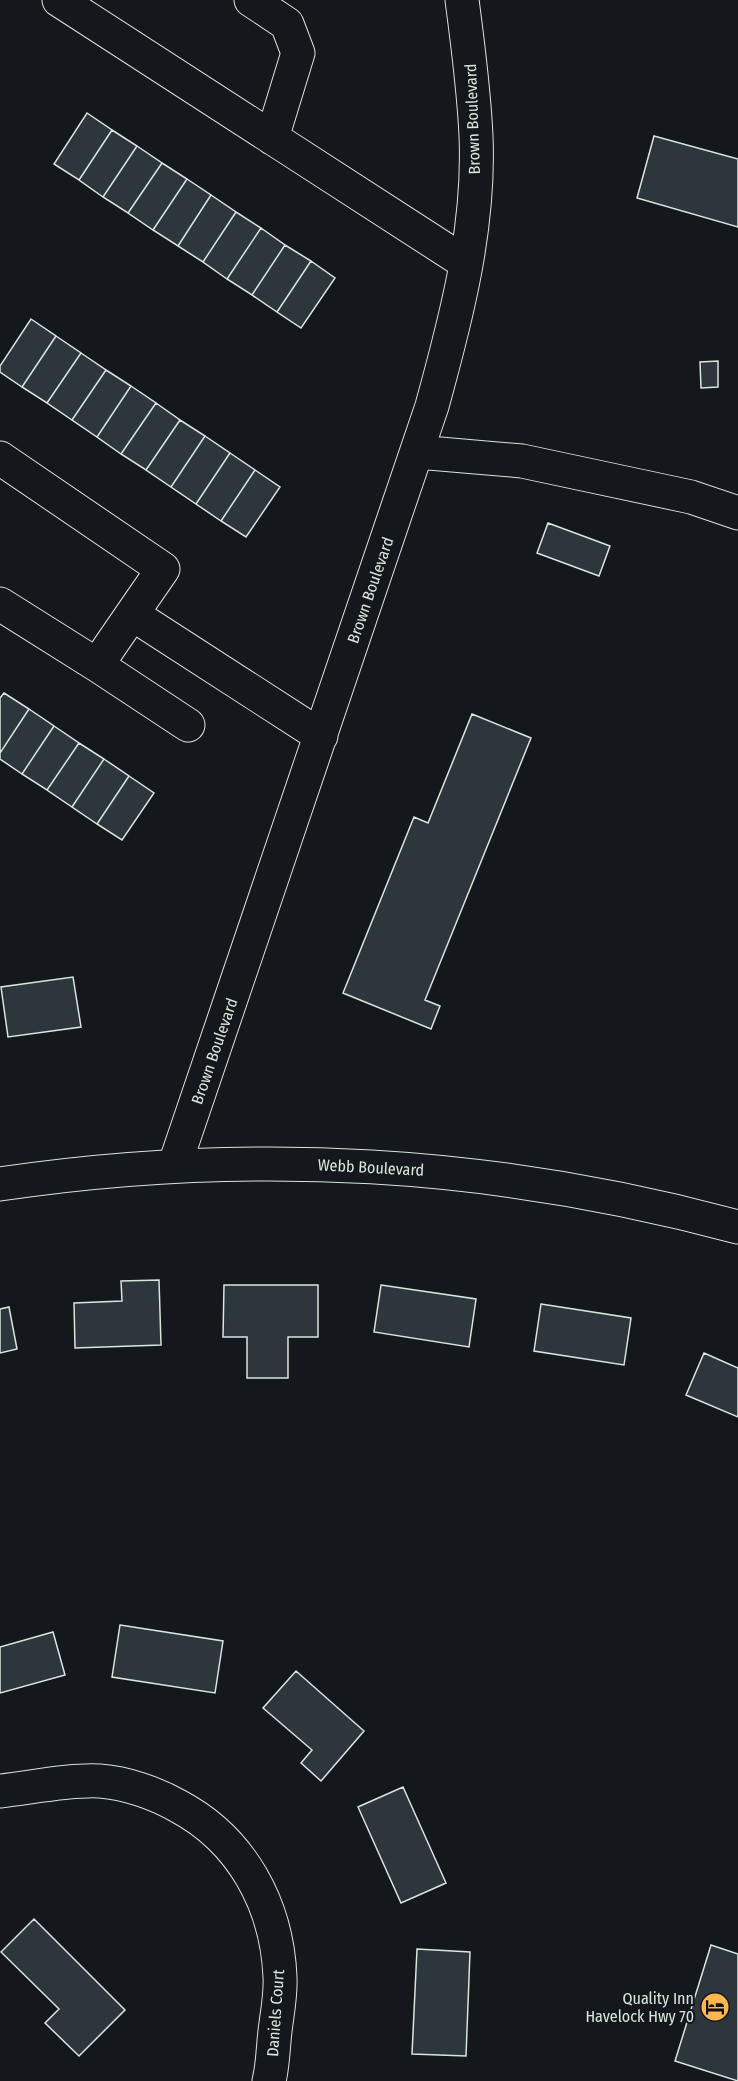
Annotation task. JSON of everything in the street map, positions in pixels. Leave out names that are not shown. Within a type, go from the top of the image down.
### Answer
[{"type":"street","points":[[58,0],[466,263]]},
{"type":"street","points":[[251,0],[287,24],[298,53],[272,138]]},
{"type":"street","name":"Brown Boulevard","points":[[175,1164],[417,452],[451,339],[466,263],[474,205],[476,138],[462,0]]},
{"type":"street","points":[[417,452],[522,460],[691,497],[738,513]]},
{"type":"street","points":[[0,458],[163,569],[97,665]]},
{"type":"street","points":[[0,604],[188,725]]},
{"type":"street","points":[[132,614],[321,735]]},
{"type":"street","name":"Webb Boulevard","points":[[0,1184],[72,1173],[175,1164],[254,1162],[459,1173],[607,1195],[738,1227]]},
{"type":"street","name":"Daniels Court","points":[[0,1791],[99,1781],[137,1789],[166,1799],[197,1816],[224,1839],[247,1867],[264,1900],[275,1936],[280,1978],[269,2081]]},
{"type":"building","points":[[87,113],[112,130],[79,180],[54,164]]},
{"type":"building","points":[[112,130],[137,146],[103,197],[79,180]]},
{"type":"building","points":[[654,136],[738,159],[738,227],[637,198]]},
{"type":"building","points":[[137,146],[162,163],[128,213],[103,197]]},
{"type":"building","points":[[162,163],[187,179],[153,230],[128,213]]},
{"type":"building","points":[[187,179],[211,195],[178,246],[153,230]]},
{"type":"building","points":[[211,195],[236,212],[203,262],[178,246]]},
{"type":"building","points":[[236,212],[261,228],[227,279],[203,262]]},
{"type":"building","points":[[261,228],[285,245],[252,295],[227,279]]},
{"type":"building","points":[[285,245],[311,261],[277,312],[252,295]]},
{"type":"building","points":[[311,261],[335,278],[301,328],[277,312]]},
{"type":"building","points":[[31,319],[56,336],[22,387],[0,372],[0,366]]},
{"type":"building","points":[[56,336],[81,353],[47,403],[22,387]]},
{"type":"building","points":[[81,353],[106,370],[72,420],[47,403]]},
{"type":"building","points":[[718,361],[718,387],[701,388],[700,362]]},
{"type":"building","points":[[106,370],[131,386],[97,437],[72,420]]},
{"type":"building","points":[[131,386],[156,403],[121,454],[97,437]]},
{"type":"building","points":[[156,403],[180,420],[146,470],[121,454]]},
{"type":"building","points":[[180,420],[205,436],[171,487],[146,470]]},
{"type":"building","points":[[205,436],[230,453],[196,504],[171,487]]},
{"type":"building","points":[[230,453],[255,470],[221,521],[196,504]]},
{"type":"building","points":[[255,470],[280,487],[246,537],[221,521]]},
{"type":"building","points":[[548,523],[610,546],[599,576],[537,553]]},
{"type":"building","points":[[4,693],[29,709],[0,753],[0,698]]},
{"type":"building","points":[[29,709],[54,726],[22,774],[0,759],[0,753]]},
{"type":"building","points":[[472,714],[531,738],[425,1000],[440,1006],[431,1029],[343,993],[414,817],[428,823]]},
{"type":"building","points":[[54,726],[79,743],[47,790],[22,774]]},
{"type":"building","points":[[79,743],[104,759],[72,807],[47,790]]},
{"type":"building","points":[[104,759],[129,776],[97,824],[72,807]]},
{"type":"building","points":[[129,776],[154,793],[122,840],[97,824]]},
{"type":"building","points":[[73,977],[81,1027],[8,1037],[1,987]]},
{"type":"building","points":[[159,1280],[161,1345],[75,1348],[74,1303],[122,1301],[121,1281]]},
{"type":"building","points":[[224,1285],[318,1285],[318,1337],[288,1337],[288,1378],[247,1378],[247,1337],[223,1337]]},
{"type":"building","points":[[381,1285],[476,1299],[469,1347],[374,1332]]},
{"type":"building","points":[[541,1304],[631,1318],[624,1365],[534,1351]]},
{"type":"building","points":[[9,1307],[17,1349],[0,1353],[0,1309]]},
{"type":"building","points":[[704,1353],[738,1368],[738,1417],[686,1395]]},
{"type":"building","points":[[120,1625],[223,1641],[215,1693],[112,1677]]},
{"type":"building","points":[[53,1632],[65,1675],[0,1693],[0,1647]]},
{"type":"building","points":[[296,1671],[364,1731],[321,1781],[301,1763],[312,1750],[263,1708]]},
{"type":"building","points":[[403,1787],[446,1883],[401,1903],[358,1807]]},
{"type":"building","points":[[34,1919],[125,2010],[79,2056],[45,2023],[59,2009],[1,1952]]},
{"type":"building","name":"Quality Inn Havelock Hwy 70","points":[[711,1945],[738,1954],[738,2081],[675,2061]]},
{"type":"building","points":[[417,1949],[470,1952],[466,2056],[412,2054]]},
{"type":"place","name":"Quality Inn Havelock Hwy 70","points":[[715,2007]]}]
